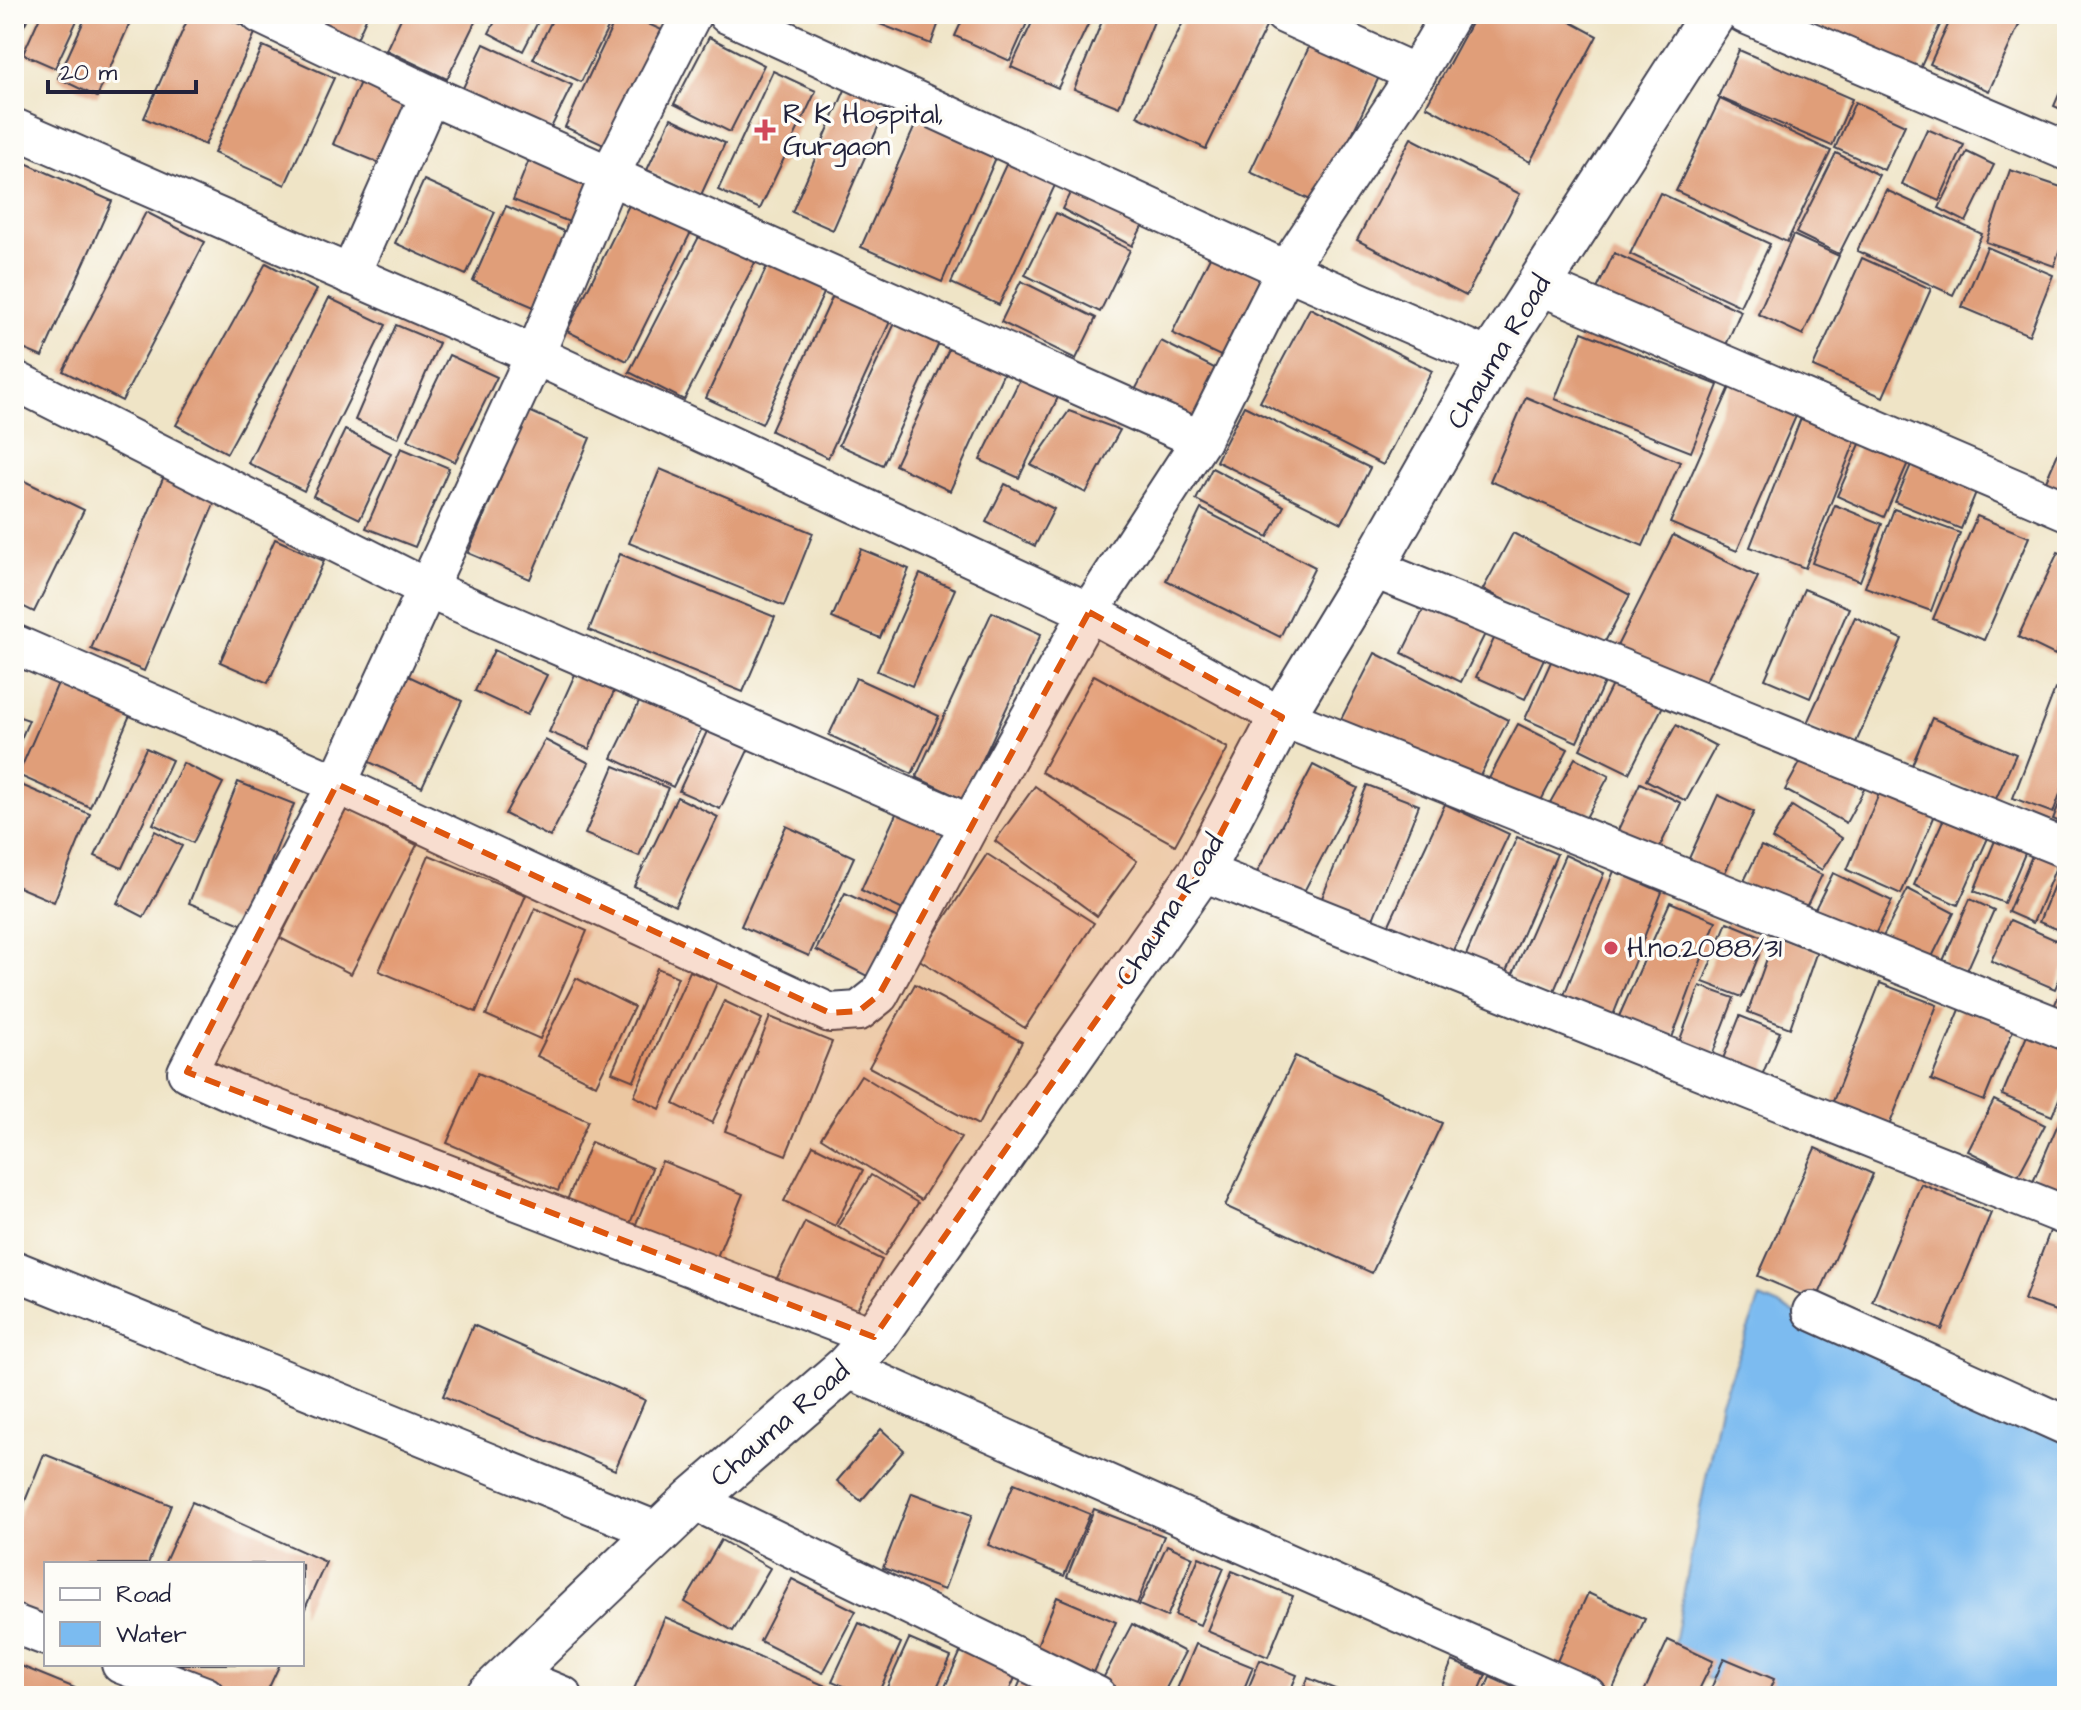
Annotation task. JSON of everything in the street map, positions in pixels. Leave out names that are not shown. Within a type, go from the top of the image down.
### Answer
[{"type":"street","points":[[260,14],[430,95],[1201,440]]},
{"type":"street","points":[[692,14],[610,174],[535,355],[337,784],[187,1072],[860,1352],[1587,1696]]},
{"type":"street","points":[[727,14],[1286,270],[1491,359]]},
{"type":"street","points":[[1284,14],[1416,74]]},
{"type":"street","points":[[14,644],[337,784],[830,1013],[859,1011],[879,995],[970,824],[1089,612],[1201,440],[1286,270],[1416,74],[1451,14]]},
{"type":"street","name":"Chauma Road","points":[[500,1685],[693,1500],[860,1352],[1201,871],[1282,717],[1372,568],[1491,359],[1713,14]]},
{"type":"street","points":[[1745,14],[2067,151]]},
{"type":"street","points":[[350,275],[430,95]]},
{"type":"street","points":[[14,128],[535,355],[1089,612],[1282,717],[2067,1031]]},
{"type":"street","points":[[1539,285],[2067,511]]},
{"type":"street","points":[[14,380],[428,589],[970,824]]},
{"type":"street","points":[[1372,568],[2067,849]]},
{"type":"street","points":[[1201,871],[2067,1216]]},
{"type":"street","points":[[14,1270],[659,1532]]},
{"type":"street","points":[[1812,1311],[2067,1426]]},
{"type":"street","points":[[693,1500],[1097,1696]]},
{"type":"street","points":[[14,1624],[44,1635]]},
{"type":"street","points":[[126,1666],[205,1696]]},
{"type":"street","points":[[500,1685],[563,1696]]},
{"type":"highlighted area","points":[[1089,612],[1282,717],[1201,871],[874,1337],[187,1072],[337,784],[830,1013],[859,1011],[879,995]]},
{"type":"water","points":[[1760,1298],[2067,1428],[2067,1696],[1752,1696],[1670,1664],[1721,1400]]},
{"type":"building","points":[[14,14],[30,14],[14,45]]},
{"type":"building","points":[[41,14],[80,14],[55,68],[23,54]]},
{"type":"building","points":[[87,14],[134,14],[97,97],[58,78]]},
{"type":"building","points":[[190,14],[216,14],[256,31],[205,145],[144,118]]},
{"type":"building","points":[[289,14],[368,14],[355,43]]},
{"type":"building","points":[[403,14],[479,14],[447,79],[386,50]]},
{"type":"building","points":[[499,14],[542,14],[523,51],[489,33]]},
{"type":"building","points":[[555,14],[615,14],[581,82],[533,59]]},
{"type":"building","points":[[618,14],[626,14],[664,31],[610,148],[565,127]]},
{"type":"building","points":[[875,14],[942,14],[931,44],[872,21]]},
{"type":"building","points":[[965,14],[1031,14],[1010,61],[955,36]]},
{"type":"building","points":[[1036,14],[1093,14],[1058,88],[1011,67]]},
{"type":"building","points":[[1105,14],[1157,14],[1119,107],[1074,89]]},
{"type":"building","points":[[1187,14],[1255,14],[1269,21],[1206,149],[1137,116]]},
{"type":"building","points":[[1476,14],[1556,14],[1597,36],[1530,162],[1426,106]]},
{"type":"building","points":[[1806,14],[1945,14],[1918,73],[1803,22]]},
{"type":"building","points":[[1953,14],[2024,14],[1989,91],[1930,64]]},
{"type":"building","points":[[709,37],[764,65],[730,132],[674,104]]},
{"type":"building","points":[[484,44],[572,85],[548,134],[461,92]]},
{"type":"building","points":[[1310,45],[1379,77],[1319,204],[1250,172]]},
{"type":"building","points":[[263,46],[334,78],[285,185],[214,153]]},
{"type":"building","points":[[1739,50],[1852,99],[1832,146],[1718,97]]},
{"type":"building","points":[[773,71],[816,91],[760,209],[718,190]]},
{"type":"building","points":[[2067,76],[2067,112],[2054,106]]},
{"type":"building","points":[[360,82],[418,106],[392,168],[333,144]]},
{"type":"building","points":[[848,83],[889,102],[833,230],[792,212]]},
{"type":"building","points":[[1720,99],[1831,151],[1787,242],[1676,191]]},
{"type":"building","points":[[1855,102],[1905,125],[1884,170],[1835,148]]},
{"type":"building","points":[[671,118],[725,143],[701,195],[647,170]]},
{"type":"building","points":[[918,119],[998,153],[942,282],[861,247]]},
{"type":"building","points":[[1927,129],[1964,145],[1939,201],[1902,184]]},
{"type":"building","points":[[1411,138],[1520,194],[1466,296],[1357,240]]},
{"type":"building","points":[[1967,152],[1994,165],[1966,222],[1939,208]]},
{"type":"building","points":[[1836,153],[1879,175],[1839,254],[1796,233]]},
{"type":"building","points":[[531,155],[595,180],[577,225],[513,200]]},
{"type":"building","points":[[14,158],[112,201],[42,357],[14,345]]},
{"type":"building","points":[[1009,158],[1057,181],[999,305],[951,283]]},
{"type":"building","points":[[2010,170],[2067,189],[2067,228],[2054,266],[1986,242]]},
{"type":"building","points":[[424,180],[495,212],[466,275],[395,243]]},
{"type":"building","points":[[1073,187],[1144,223],[1132,246],[1062,209]]},
{"type":"building","points":[[1886,190],[1982,234],[1953,295],[1857,251]]},
{"type":"building","points":[[1660,193],[1770,244],[1740,306],[1630,254]]},
{"type":"building","points":[[632,199],[693,228],[627,361],[567,331]]},
{"type":"building","points":[[506,206],[568,233],[536,308],[473,281]]},
{"type":"building","points":[[146,212],[205,242],[122,401],[63,371]]},
{"type":"building","points":[[1056,213],[1130,250],[1100,312],[1025,275]]},
{"type":"building","points":[[704,227],[759,255],[684,400],[629,372]]},
{"type":"building","points":[[1793,235],[1839,256],[1803,335],[1758,314]]},
{"type":"building","points":[[1987,247],[2053,275],[2029,335],[1962,307]]},
{"type":"building","points":[[1212,253],[1270,281],[1231,361],[1172,333]]},
{"type":"building","points":[[1614,253],[1741,311],[1722,354],[1590,304]]},
{"type":"building","points":[[1862,258],[1931,289],[1883,397],[1813,367]]},
{"type":"building","points":[[769,262],[826,289],[762,424],[706,398]]},
{"type":"building","points":[[266,263],[317,290],[227,453],[176,425]]},
{"type":"building","points":[[1021,281],[1096,318],[1076,359],[1001,322]]},
{"type":"building","points":[[836,289],[893,315],[828,458],[771,431]]},
{"type":"building","points":[[329,298],[386,325],[304,491],[248,463]]},
{"type":"building","points":[[1310,308],[1432,371],[1383,465],[1260,402]]},
{"type":"building","points":[[900,312],[944,332],[883,465],[839,445]]},
{"type":"building","points":[[396,325],[439,343],[398,438],[355,420]]},
{"type":"building","points":[[1582,332],[1718,385],[1691,452],[1555,399]]},
{"type":"building","points":[[955,336],[1009,361],[950,491],[895,465]]},
{"type":"building","points":[[1161,341],[1222,372],[1194,423],[1134,392]]},
{"type":"building","points":[[449,355],[497,377],[455,462],[408,440]]},
{"type":"building","points":[[1025,369],[1063,387],[1019,478],[980,460]]},
{"type":"building","points":[[1734,378],[1800,407],[1737,551],[1670,523]]},
{"type":"building","points":[[1526,397],[1680,462],[1643,546],[1490,481]]},
{"type":"building","points":[[14,406],[23,411],[14,429]]},
{"type":"building","points":[[1244,406],[1370,468],[1342,523],[1216,461]]},
{"type":"building","points":[[529,411],[590,438],[530,579],[468,553]]},
{"type":"building","points":[[1069,411],[1120,430],[1086,493],[1031,465]]},
{"type":"building","points":[[1803,413],[1858,434],[1805,568],[1750,547]]},
{"type":"building","points":[[345,430],[391,453],[360,519],[313,496]]},
{"type":"building","points":[[2067,433],[2067,495],[2044,485]]},
{"type":"building","points":[[1864,435],[1911,456],[1884,517],[1837,496]]},
{"type":"building","points":[[401,448],[449,468],[415,547],[366,528]]},
{"type":"building","points":[[1916,453],[1981,480],[1961,529],[1895,502]]},
{"type":"building","points":[[1212,468],[1284,506],[1268,537],[1196,500]]},
{"type":"building","points":[[660,469],[813,533],[784,606],[629,543]]},
{"type":"building","points":[[14,476],[84,510],[34,612],[14,602]]},
{"type":"building","points":[[164,476],[217,497],[144,671],[91,649]]},
{"type":"building","points":[[1005,484],[1054,509],[1035,546],[986,522]]},
{"type":"building","points":[[1835,505],[1882,524],[1860,581],[1812,563]]},
{"type":"building","points":[[1201,509],[1315,567],[1280,637],[1166,580]]},
{"type":"building","points":[[1894,509],[1960,533],[1931,611],[1865,587]]},
{"type":"building","points":[[1977,516],[2029,537],[1984,640],[1933,619]]},
{"type":"building","points":[[1513,533],[1630,595],[1600,651],[1483,589]]},
{"type":"building","points":[[1673,535],[1758,577],[1701,690],[1616,648]]},
{"type":"building","points":[[275,539],[324,561],[268,683],[220,662]]},
{"type":"building","points":[[861,549],[909,569],[880,638],[832,618]]},
{"type":"building","points":[[2058,552],[2067,556],[2067,631],[2055,655],[2018,637]]},
{"type":"building","points":[[620,554],[775,617],[743,692],[589,630]]},
{"type":"building","points":[[920,574],[955,589],[912,686],[877,671]]},
{"type":"building","points":[[1804,589],[1849,608],[1810,698],[1765,679]]},
{"type":"building","points":[[1429,598],[1488,628],[1461,682],[1402,653]]},
{"type":"building","points":[[992,612],[1041,634],[964,800],[916,777]]},
{"type":"building","points":[[1855,617],[1902,639],[1854,747],[1806,725]]},
{"type":"building","points":[[1500,626],[1549,648],[1525,699],[1476,677]]},
{"type":"building","points":[[494,650],[547,675],[527,715],[475,691]]},
{"type":"building","points":[[2067,652],[2067,671],[2059,668]]},
{"type":"building","points":[[1375,653],[1508,720],[1473,790],[1339,723]]},
{"type":"building","points":[[1554,655],[1606,678],[1577,742],[1525,719]]},
{"type":"building","points":[[581,661],[620,678],[589,749],[549,732]]},
{"type":"building","points":[[402,673],[462,701],[422,787],[361,758]]},
{"type":"building","points":[[1094,675],[1228,748],[1175,845],[1041,772]]},
{"type":"building","points":[[856,678],[939,716],[912,774],[829,735]]},
{"type":"building","points":[[1615,679],[1664,704],[1629,773],[1580,749]]},
{"type":"building","points":[[58,683],[130,715],[90,807],[18,775]]},
{"type":"building","points":[[2055,689],[2067,693],[2067,775],[2053,813],[2013,798]]},
{"type":"building","points":[[644,692],[706,720],[673,787],[612,758]]},
{"type":"building","points":[[14,715],[29,720],[14,755]]},
{"type":"building","points":[[1932,718],[2016,754],[1995,801],[1912,765]]},
{"type":"building","points":[[1518,724],[1568,749],[1535,812],[1485,786]]},
{"type":"building","points":[[710,725],[751,744],[720,809],[679,791]]},
{"type":"building","points":[[1676,725],[1716,746],[1686,801],[1646,780]]},
{"type":"building","points":[[545,740],[589,763],[550,837],[505,814]]},
{"type":"building","points":[[146,748],[172,760],[122,868],[95,856]]},
{"type":"building","points":[[1807,750],[1868,782],[1846,823],[1785,790]]},
{"type":"building","points":[[1575,758],[1609,776],[1577,834],[1543,815]]},
{"type":"building","points":[[183,763],[223,783],[193,843],[153,824]]},
{"type":"building","points":[[1313,765],[1358,788],[1297,905],[1252,882]]},
{"type":"building","points":[[614,766],[668,788],[639,856],[585,834]]},
{"type":"building","points":[[14,782],[90,814],[54,902],[14,885]]},
{"type":"building","points":[[238,782],[294,804],[246,926],[189,903]]},
{"type":"building","points":[[1640,783],[1681,803],[1651,865],[1611,845]]},
{"type":"building","points":[[1883,784],[1938,808],[1901,894],[1847,870]]},
{"type":"building","points":[[1367,785],[1419,805],[1367,934],[1316,913]]},
{"type":"building","points":[[2067,785],[2067,825],[2053,819]]},
{"type":"building","points":[[1035,786],[1137,861],[1097,916],[995,841]]},
{"type":"building","points":[[1718,795],[1754,812],[1721,881],[1686,865]]},
{"type":"building","points":[[677,797],[718,817],[675,906],[634,886]]},
{"type":"building","points":[[901,803],[947,824],[905,911],[861,890]]},
{"type":"building","points":[[1445,804],[1509,834],[1448,963],[1385,933]]},
{"type":"building","points":[[1792,806],[1842,838],[1822,870],[1772,839]]},
{"type":"building","points":[[346,809],[417,845],[351,974],[280,938]]},
{"type":"building","points":[[1948,809],[1992,829],[1958,905],[1914,885]]},
{"type":"building","points":[[786,826],[854,857],[809,956],[741,926]]},
{"type":"building","points":[[155,831],[182,846],[144,917],[117,903]]},
{"type":"building","points":[[1999,831],[2029,844],[2004,903],[1974,891]]},
{"type":"building","points":[[1517,837],[1557,854],[1503,979],[1463,962]]},
{"type":"building","points":[[2037,844],[2061,855],[2033,923],[2008,912]]},
{"type":"building","points":[[1761,846],[1822,875],[1802,915],[1742,885]]},
{"type":"building","points":[[2067,853],[2067,933],[2039,922]]},
{"type":"building","points":[[987,854],[1094,923],[1025,1028],[918,959]]},
{"type":"building","points":[[429,855],[526,895],[476,1012],[379,971]]},
{"type":"building","points":[[1565,855],[1604,873],[1551,998],[1511,978]]},
{"type":"building","name":"H.no.2088/31","points":[[1614,871],[1662,892],[1610,1023],[1560,1005]]},
{"type":"building","points":[[1833,873],[1892,901],[1869,946],[1811,917]]},
{"type":"building","points":[[1908,889],[1954,913],[1924,973],[1877,948]]},
{"type":"building","points":[[845,893],[898,918],[869,977],[816,950]]},
{"type":"building","points":[[1970,899],[1994,910],[1966,973],[1942,963]]},
{"type":"building","points":[[1670,902],[1716,921],[1670,1043],[1616,1023]]},
{"type":"building","points":[[535,908],[587,931],[540,1039],[486,1015]]},
{"type":"building","points":[[2010,920],[2067,945],[2067,962],[2055,989],[1991,961]]},
{"type":"building","points":[[1727,922],[1766,938],[1742,997],[1703,982]]},
{"type":"building","points":[[1775,936],[1817,951],[1790,1028],[1748,1012]]},
{"type":"building","points":[[657,968],[678,977],[634,1081],[612,1072]]},
{"type":"building","points":[[690,971],[717,983],[660,1109],[634,1096]]},
{"type":"building","points":[[2067,976],[2067,1015],[2053,1009]]},
{"type":"building","points":[[576,978],[634,1007],[596,1085],[537,1056]]},
{"type":"building","points":[[1880,983],[1937,1005],[1883,1141],[1826,1119]]},
{"type":"building","points":[[915,984],[1022,1042],[978,1125],[869,1067]]},
{"type":"building","points":[[1700,986],[1734,998],[1711,1058],[1678,1045]]},
{"type":"building","points":[[724,1001],[762,1019],[712,1123],[674,1104]]},
{"type":"building","points":[[1961,1007],[2014,1028],[1984,1101],[1931,1080]]},
{"type":"building","points":[[1740,1016],[1780,1032],[1756,1090],[1717,1074]]},
{"type":"building","points":[[770,1017],[832,1042],[786,1155],[725,1131]]},
{"type":"building","points":[[2028,1033],[2067,1049],[2067,1080],[2052,1116],[2002,1095]]},
{"type":"building","points":[[1295,1056],[1442,1123],[1372,1273],[1225,1206]]},
{"type":"building","points":[[478,1073],[588,1121],[558,1191],[447,1143]]},
{"type":"building","points":[[861,1075],[961,1137],[921,1200],[821,1138]]},
{"type":"building","points":[[1994,1100],[2045,1125],[2018,1176],[1968,1151]]},
{"type":"building","points":[[2058,1124],[2067,1128],[2067,1204],[2030,1189]]},
{"type":"building","points":[[591,1142],[652,1168],[627,1231],[565,1205]]},
{"type":"building","points":[[813,1145],[863,1170],[835,1226],[784,1201]]},
{"type":"building","points":[[1815,1148],[1873,1174],[1816,1301],[1758,1276]]},
{"type":"building","points":[[662,1161],[743,1194],[714,1264],[633,1231]]},
{"type":"building","points":[[871,1175],[918,1203],[884,1256],[838,1226]]},
{"type":"building","points":[[1921,1184],[1991,1213],[1942,1330],[1872,1301]]},
{"type":"building","points":[[805,1222],[882,1260],[851,1321],[774,1284]]},
{"type":"building","points":[[2050,1231],[2067,1237],[2067,1315],[2024,1300]]},
{"type":"building","points":[[473,1325],[645,1400],[615,1470],[443,1396]]},
{"type":"building","points":[[881,1429],[904,1450],[861,1501],[837,1481]]},
{"type":"building","points":[[44,1454],[171,1505],[149,1562],[44,1562],[44,1626],[14,1614],[14,1528]]},
{"type":"building","points":[[1014,1483],[1090,1514],[1064,1576],[988,1545]]},
{"type":"building","points":[[912,1493],[972,1515],[944,1590],[883,1568]]},
{"type":"building","points":[[192,1502],[326,1562],[304,1611],[304,1562],[165,1562]]},
{"type":"building","points":[[1094,1509],[1164,1536],[1137,1604],[1067,1577]]},
{"type":"building","points":[[721,1540],[770,1568],[733,1631],[685,1602]]},
{"type":"building","points":[[1167,1545],[1193,1557],[1167,1617],[1139,1605]]},
{"type":"building","points":[[1199,1557],[1224,1568],[1200,1625],[1175,1615]]},
{"type":"building","points":[[1232,1571],[1293,1596],[1268,1657],[1207,1631]]},
{"type":"building","points":[[792,1579],[856,1611],[823,1673],[760,1641]]},
{"type":"building","points":[[1588,1593],[1645,1619],[1610,1695],[1553,1670]]},
{"type":"building","points":[[1057,1597],[1116,1622],[1089,1684],[1031,1660]]},
{"type":"building","points":[[665,1617],[849,1696],[631,1696]]},
{"type":"building","points":[[859,1623],[901,1643],[877,1696],[867,1696],[832,1681]]},
{"type":"building","points":[[1132,1624],[1185,1652],[1162,1696],[1122,1696],[1100,1684]]},
{"type":"building","points":[[909,1639],[951,1657],[933,1696],[883,1696]]},
{"type":"building","points":[[1668,1640],[1713,1661],[1696,1696],[1642,1696]]},
{"type":"building","points":[[1196,1644],[1253,1667],[1241,1696],[1174,1696]]},
{"type":"building","points":[[963,1646],[1018,1671],[1007,1696],[941,1696]]},
{"type":"building","points":[[1724,1658],[1774,1679],[1767,1696],[1708,1696]]},
{"type":"building","points":[[1260,1660],[1297,1675],[1288,1696],[1245,1696]]},
{"type":"building","points":[[1452,1661],[1486,1675],[1477,1696],[1438,1696]]},
{"type":"building","points":[[21,1666],[80,1690],[78,1696],[14,1696],[14,1681]]},
{"type":"building","points":[[174,1666],[279,1666],[265,1696],[242,1696]]},
{"type":"building","points":[[1023,1675],[1072,1696],[1014,1696]]},
{"type":"building","points":[[1490,1677],[1519,1690],[1516,1696],[1482,1696]]},
{"type":"building","points":[[1308,1678],[1352,1696],[1301,1696]]},
{"type":"place","name":"R K Hospital, Gurgaon","points":[[765,130]]},
{"type":"place","name":"H.no.2088/31","points":[[1611,948]]}]
